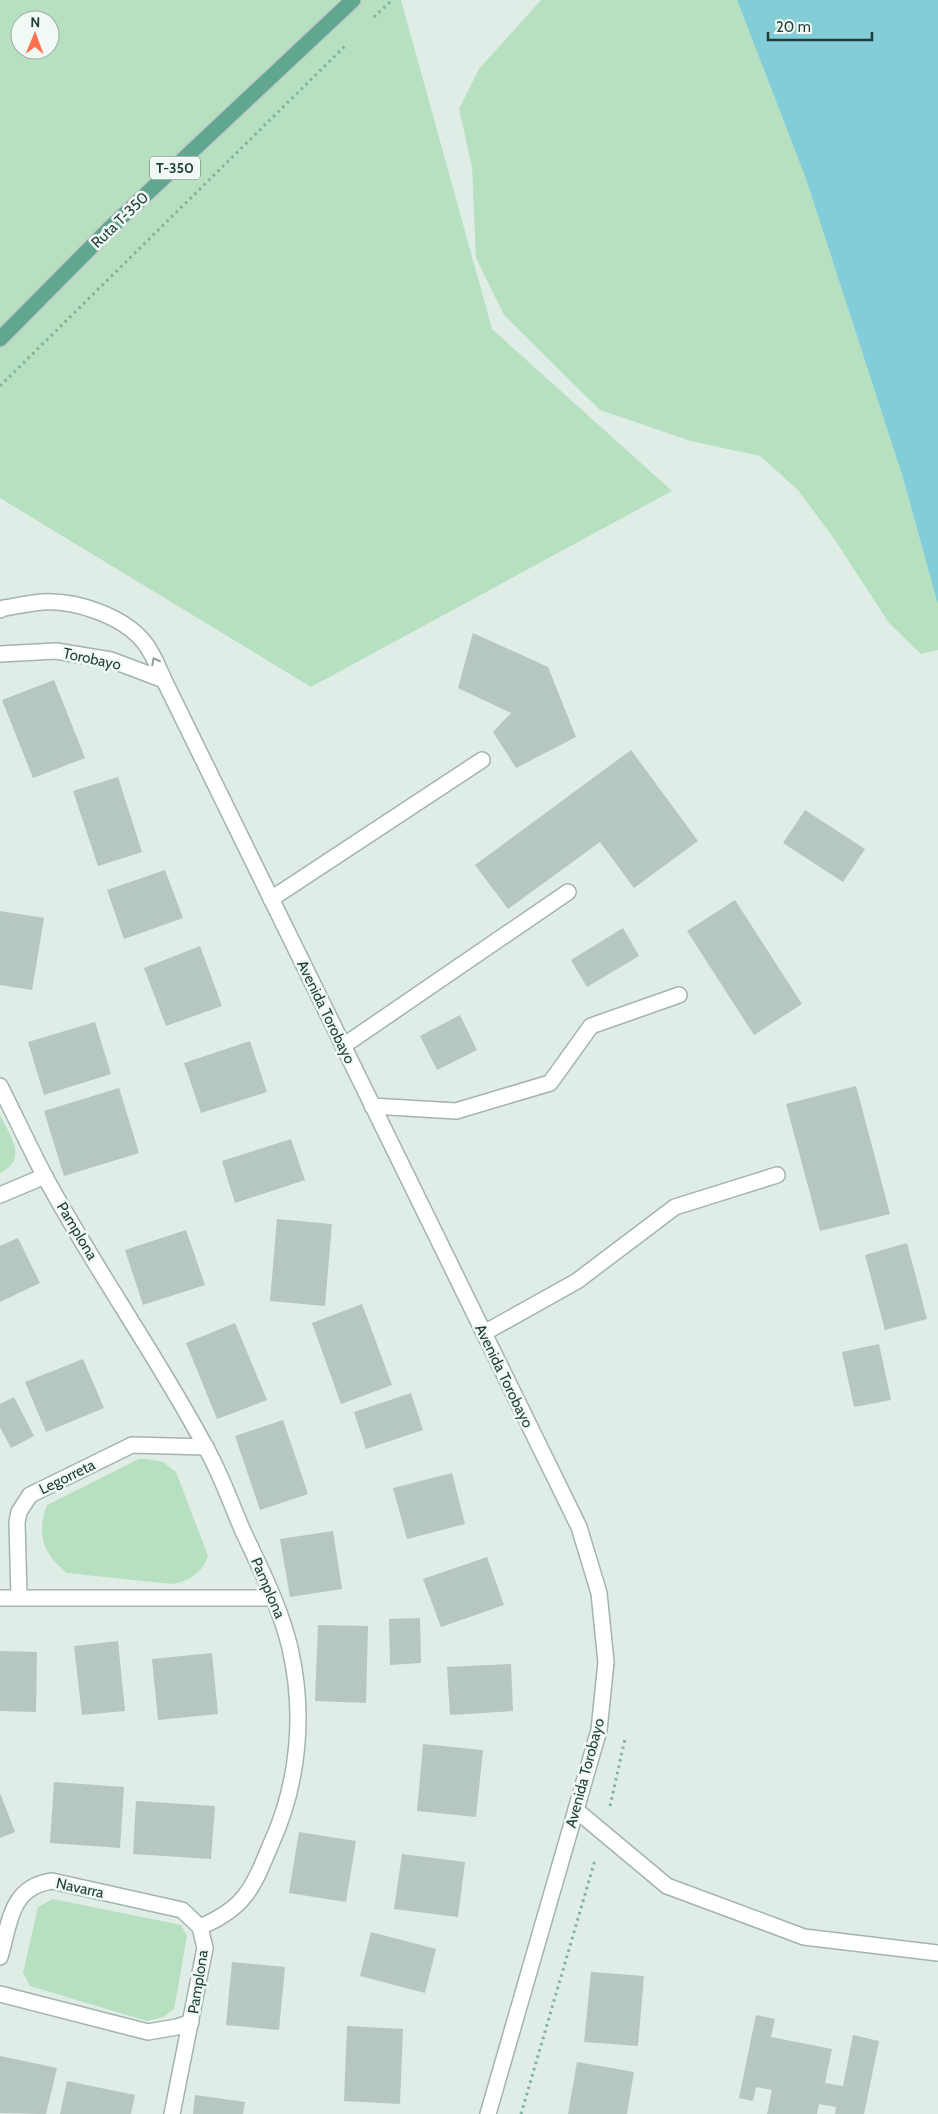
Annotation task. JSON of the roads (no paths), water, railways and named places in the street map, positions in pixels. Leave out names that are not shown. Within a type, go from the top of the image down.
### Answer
[{"type":"main road","name":"Ruta T-350","points":[[0,339],[109,229],[353,0]]},
{"type":"street","points":[[0,610],[44,602],[78,606],[110,616],[128,627],[144,642],[156,660],[164,680]]},
{"type":"street","name":"Torobayo","points":[[0,654],[56,651],[111,660],[164,680]]},
{"type":"street","name":"Avenida Torobayo","points":[[164,680],[579,1527],[599,1593],[606,1662],[599,1730],[488,2114]]},
{"type":"street","points":[[271,899],[482,760]]},
{"type":"street","points":[[343,1046],[568,892]]},
{"type":"street","points":[[372,1106],[456,1111],[550,1083],[591,1026],[679,995]]},
{"type":"street","name":"Pamplona","points":[[0,1086],[45,1176],[206,1447],[273,1598],[290,1650],[296,1685],[298,1732],[296,1759],[289,1795],[278,1830],[256,1880],[246,1896],[233,1910],[218,1920],[200,1927],[205,1948],[172,2114]]},
{"type":"street","points":[[484,1333],[577,1281],[675,1207],[777,1175]]},
{"type":"street","points":[[0,1196],[45,1176]]},
{"type":"street","name":"Legorreta","points":[[19,1597],[17,1522],[19,1512],[30,1495],[132,1445],[206,1447]]},
{"type":"street","points":[[0,1598],[273,1598]]},
{"type":"street","points":[[576,1810],[668,1886],[804,1937],[938,1953]]},
{"type":"street","name":"Navarra","points":[[0,1957],[16,1901],[32,1887],[52,1881],[182,1910],[200,1927]]},
{"type":"street","points":[[0,1994],[148,2032],[191,2022]]},
{"type":"water","points":[[737,0],[938,0],[938,605],[903,478],[806,179]]}]
